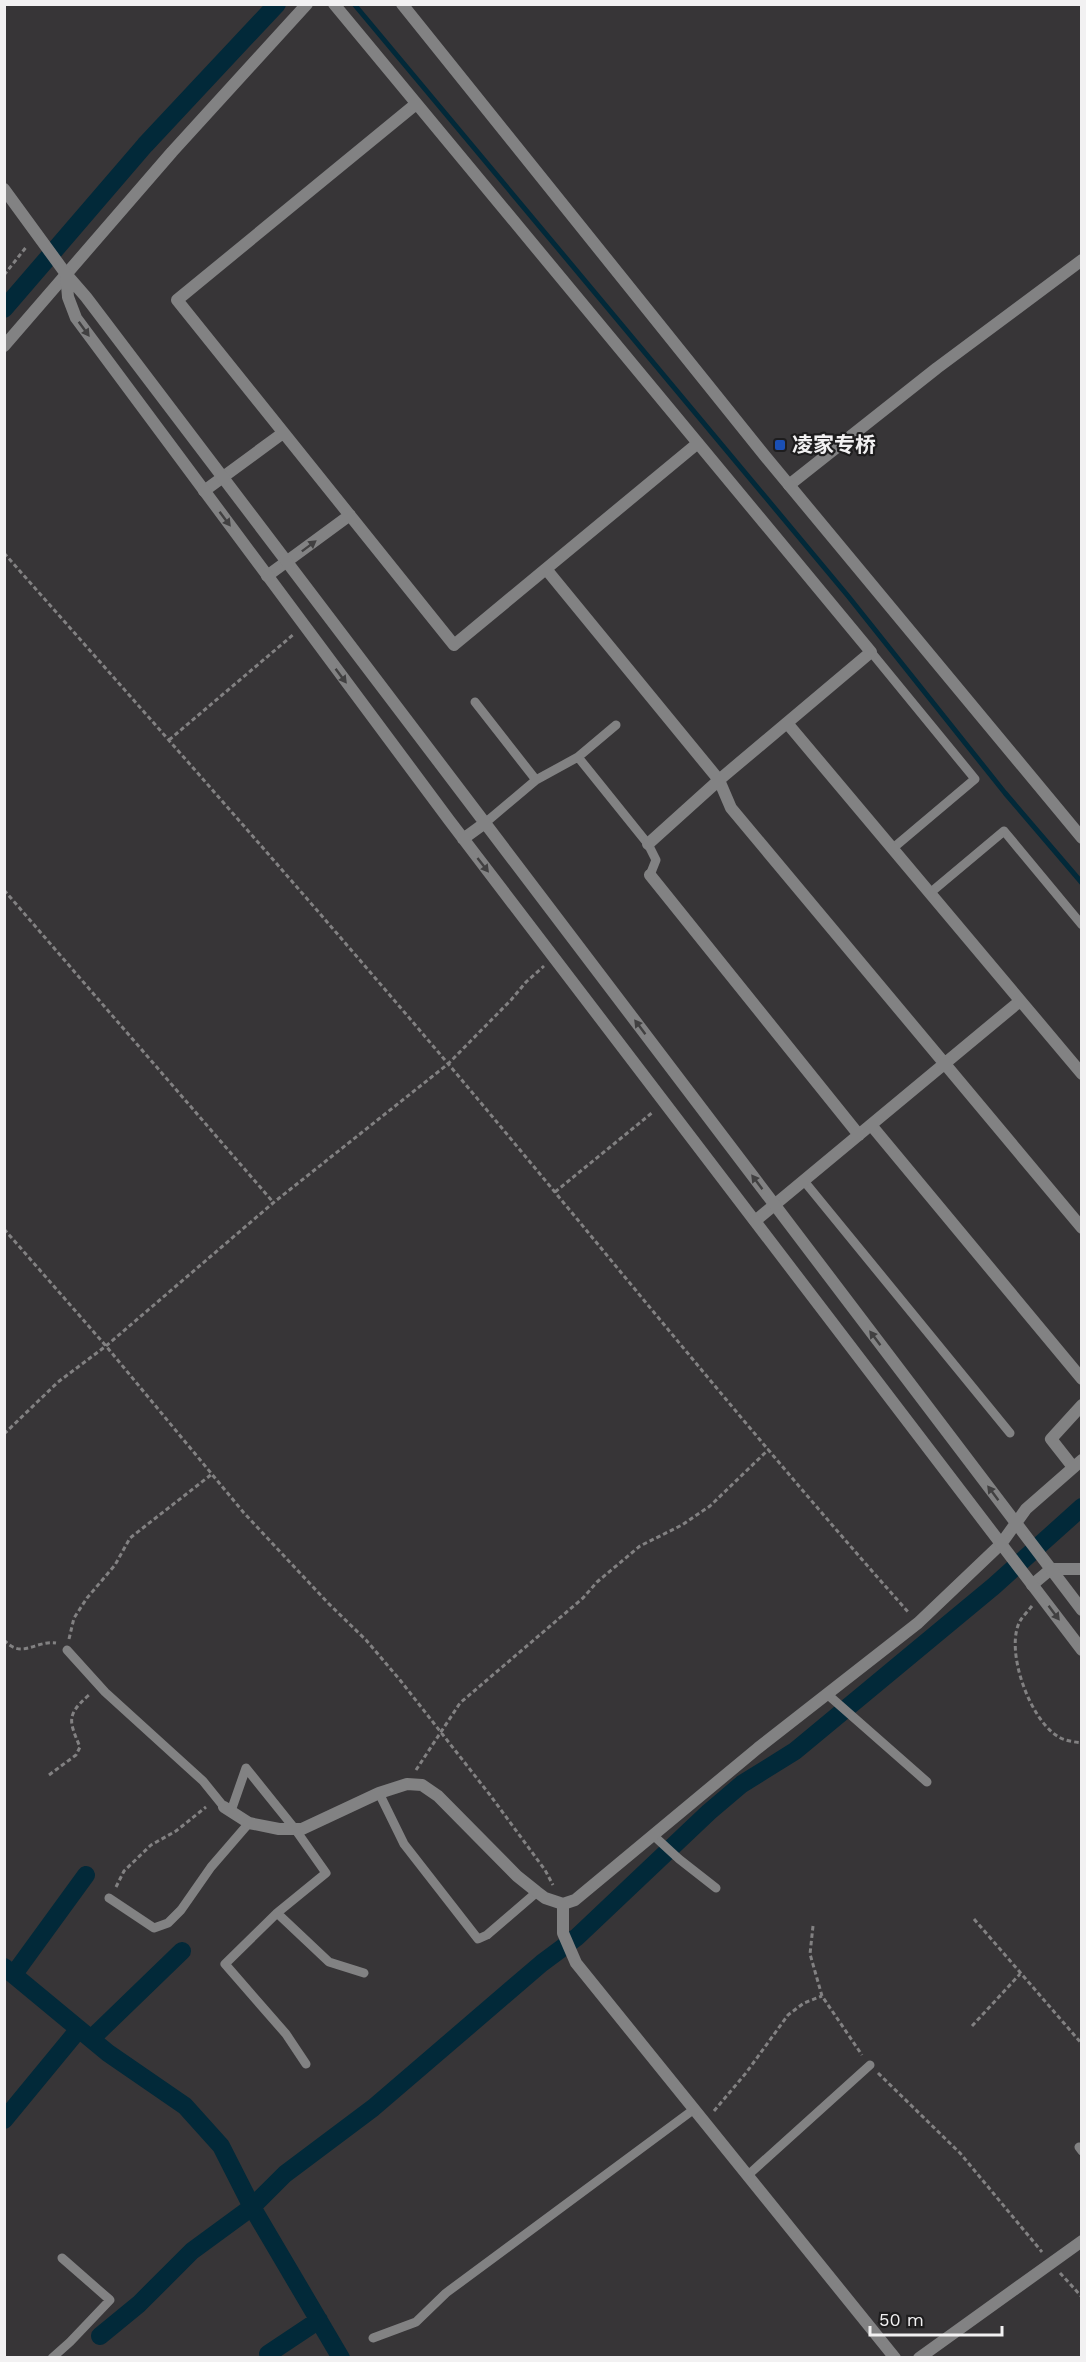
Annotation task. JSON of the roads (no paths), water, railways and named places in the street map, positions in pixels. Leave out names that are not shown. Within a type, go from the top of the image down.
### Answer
[{"type":"street","points":[[4,346],[179,143],[307,4]]},
{"type":"street","points":[[334,4],[871,652],[719,780],[648,844]]},
{"type":"street","points":[[402,4],[789,485],[1082,838]]},
{"type":"street","points":[[416,104],[177,300],[454,645],[698,443]]},
{"type":"street","points":[[4,189],[66,274],[223,477],[1082,1610]]},
{"type":"street","points":[[789,485],[936,368],[1082,260]]},
{"type":"street","points":[[66,274],[75,318],[463,839],[1082,1650]]},
{"type":"street","points":[[204,491],[284,433]]},
{"type":"street","points":[[267,576],[350,515]]},
{"type":"street","points":[[546,569],[719,780],[731,808],[1082,1228]]},
{"type":"street","points":[[787,723],[1082,1074]]},
{"type":"street","points":[[463,839],[485,823]]},
{"type":"street","points":[[650,876],[859,1135]]},
{"type":"street","points":[[755,1221],[1020,1001]]},
{"type":"street","points":[[871,1125],[1082,1379]]},
{"type":"street","points":[[224,1805],[249,1823],[279,1829],[302,1829],[379,1793],[407,1784],[422,1785],[438,1796],[517,1876],[537,1892],[545,1898],[563,1904],[575,1900],[658,1839],[758,1748],[918,1623],[1001,1544],[1015,1522],[1039,1496],[1077,1463],[1051,1439],[1082,1406]]},
{"type":"street","points":[[1029,1581],[1051,1569],[1082,1569]]},
{"type":"street","points":[[563,1904],[563,1933],[576,1963],[895,2358]]},
{"type":"street","points":[[919,2358],[1082,2241]]},
{"type":"lane","points":[[871,652],[975,779],[892,849]]},
{"type":"lane","points":[[475,702],[536,780]]},
{"type":"lane","points":[[485,823],[536,780],[578,757],[616,725]]},
{"type":"lane","points":[[578,757],[648,844],[656,860],[650,876]]},
{"type":"lane","points":[[930,893],[1004,831],[1082,925]]},
{"type":"lane","points":[[804,1181],[1010,1433]]},
{"type":"lane","points":[[67,1650],[99,1686],[202,1781],[224,1805],[246,1768],[295,1829],[326,1873],[277,1913],[225,1964],[286,2034],[306,2064]]},
{"type":"lane","points":[[827,1694],[927,1782]]},
{"type":"lane","points":[[379,1793],[404,1844],[478,1939],[487,1935],[537,1892]]},
{"type":"lane","points":[[109,1898],[154,1928],[168,1923],[181,1910],[211,1868],[249,1823]]},
{"type":"lane","points":[[658,1839],[716,1888]]},
{"type":"lane","points":[[277,1913],[329,1962],[364,1973]]},
{"type":"lane","points":[[747,2176],[870,2065]]},
{"type":"lane","points":[[373,2338],[416,2322],[446,2293],[693,2110]]},
{"type":"lane","points":[[52,2358],[110,2300],[62,2258]]},
{"type":"waterway","points":[[4,309],[145,145],[277,4]]},
{"type":"waterway","points":[[354,4],[848,596],[1005,793],[1082,883]]},
{"type":"waterway","points":[[100,2336],[139,2304],[192,2251],[252,2207],[285,2174],[373,2108],[542,1963],[577,1937],[709,1812],[742,1784],[795,1751],[994,1586],[1082,1507]]},
{"type":"waterway","points":[[14,1974],[86,1875]]},
{"type":"waterway","points":[[91,2039],[182,1951]]},
{"type":"waterway","points":[[4,1967],[108,2053],[185,2106],[221,2146],[252,2207],[341,2358]]},
{"type":"waterway","points":[[4,2120],[79,2029]]},
{"type":"waterway","points":[[268,2354],[319,2320]]},
{"type":"place","name":"凌家专桥","points":[[780,445]]}]
